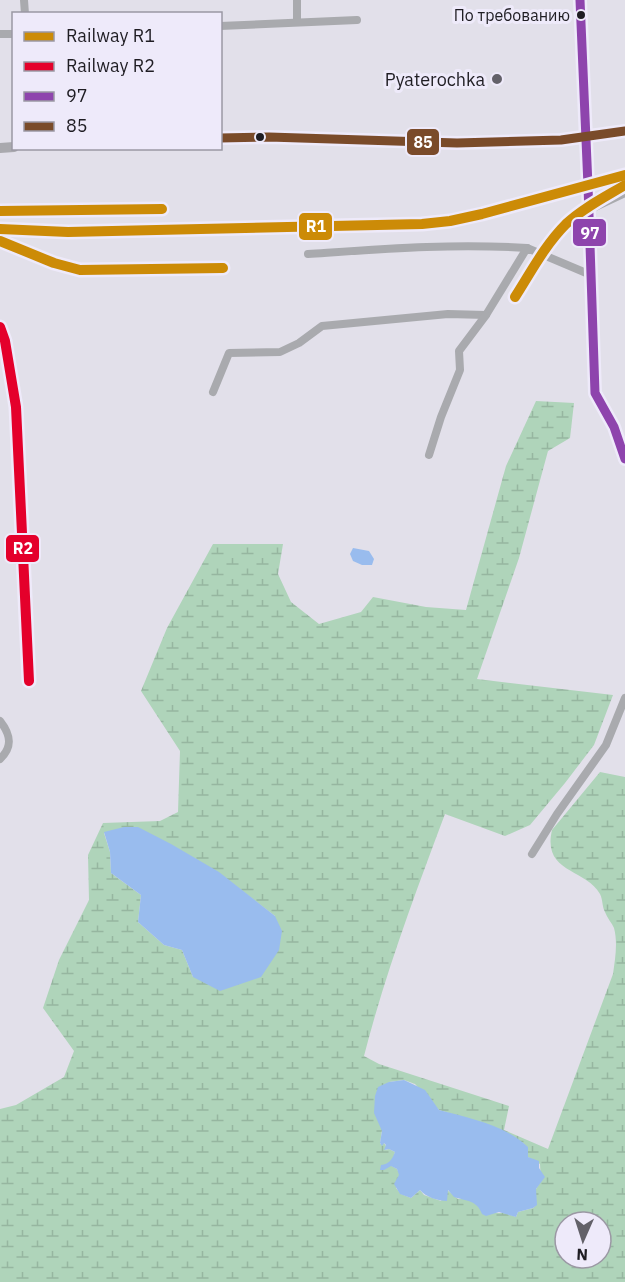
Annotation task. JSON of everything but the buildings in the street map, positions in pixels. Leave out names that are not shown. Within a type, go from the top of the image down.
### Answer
[{"type":"street","points":[[297,0],[297,22]]},
{"type":"street","points":[[580,0],[595,393],[614,427],[625,459]]},
{"type":"street","points":[[222,26],[357,20]]},
{"type":"street","points":[[222,138],[277,137],[457,143],[561,140],[625,130]]},
{"type":"street","points":[[589,210],[625,193]]},
{"type":"street","points":[[308,254],[444,246],[526,248],[591,275]]},
{"type":"street","points":[[429,455],[460,370],[459,351],[486,315],[526,248]]},
{"type":"street","points":[[213,392],[229,354],[280,352],[299,343],[322,326],[448,315],[486,315]]},
{"type":"street","points":[[532,854],[606,745],[625,698]]},
{"type":"street","points":[[0,721],[9,735],[10,743],[7,752],[0,759]]},
{"type":"green space","points":[[536,401],[574,403],[570,438],[548,451],[519,558],[477,679],[613,695],[594,745],[530,825],[505,836],[445,814],[391,964],[364,1056],[379,1064],[509,1106],[504,1130],[548,1149],[613,974],[616,945],[614,928],[604,910],[600,894],[585,879],[559,862],[553,854],[552,830],[600,772],[625,777],[625,1282],[0,1282],[0,1109],[16,1105],[64,1077],[74,1051],[43,1008],[59,960],[89,900],[88,855],[103,823],[160,821],[178,812],[180,751],[141,691],[167,628],[213,544],[283,544],[278,574],[291,602],[319,624],[361,612],[373,597],[426,607],[466,610],[506,466]],"holes":[[[104,833],[219,873],[275,916],[193,977],[182,950],[164,945],[138,922],[141,895],[111,873],[110,852]],[[404,1080],[415,1084],[439,1110],[478,1122],[523,1143],[527,1147],[528,1157],[540,1164],[541,1181],[536,1189],[536,1205],[518,1212],[516,1217],[505,1213],[491,1213],[466,1198],[458,1199],[447,1190],[441,1201],[424,1195],[420,1190],[411,1198],[401,1194],[396,1188],[400,1175],[397,1169],[388,1164],[395,1152],[385,1150],[384,1143],[380,1144],[389,1082]]]},
{"type":"water","points":[[353,548],[369,551],[374,559],[372,565],[362,565],[353,561],[350,554]]},
{"type":"water","points":[[124,827],[138,827],[219,872],[275,916],[282,931],[279,950],[261,977],[220,991],[193,977],[182,950],[164,945],[138,922],[141,895],[111,873],[110,852],[104,832]]},
{"type":"water","points":[[404,1080],[425,1090],[439,1110],[498,1128],[519,1139],[528,1147],[528,1157],[539,1161],[539,1168],[545,1177],[536,1189],[537,1205],[518,1212],[516,1217],[499,1212],[486,1216],[477,1206],[467,1200],[454,1197],[448,1190],[447,1201],[432,1198],[420,1190],[411,1198],[400,1194],[394,1184],[399,1175],[397,1169],[391,1166],[380,1170],[381,1165],[390,1161],[395,1152],[389,1149],[384,1150],[386,1145],[384,1143],[382,1146],[380,1143],[382,1131],[374,1113],[378,1087],[389,1082]]},
{"type":"rail line","name":"R1","points":[[0,229],[68,232],[422,224],[482,214],[625,175]]},
{"type":"rail line","name":"R1","points":[[515,297],[558,232],[587,208],[625,185]]},
{"type":"rail line","name":"R1","points":[[0,211],[162,209]]},
{"type":"rail line","name":"R1","points":[[0,241],[54,263],[80,270],[223,268]]},
{"type":"rail line","name":"R2","points":[[0,327],[5,341],[16,407],[29,681]]},
{"type":"transit line","name":"97","points":[[580,0],[595,393],[614,427],[625,459]]},
{"type":"transit line","name":"85","points":[[222,138],[269,137],[457,143],[561,140],[625,131]]},
{"type":"place","name":"По требованию","points":[[581,15]]},
{"type":"place","name":"Pyaterochka","points":[[497,79]]}]
